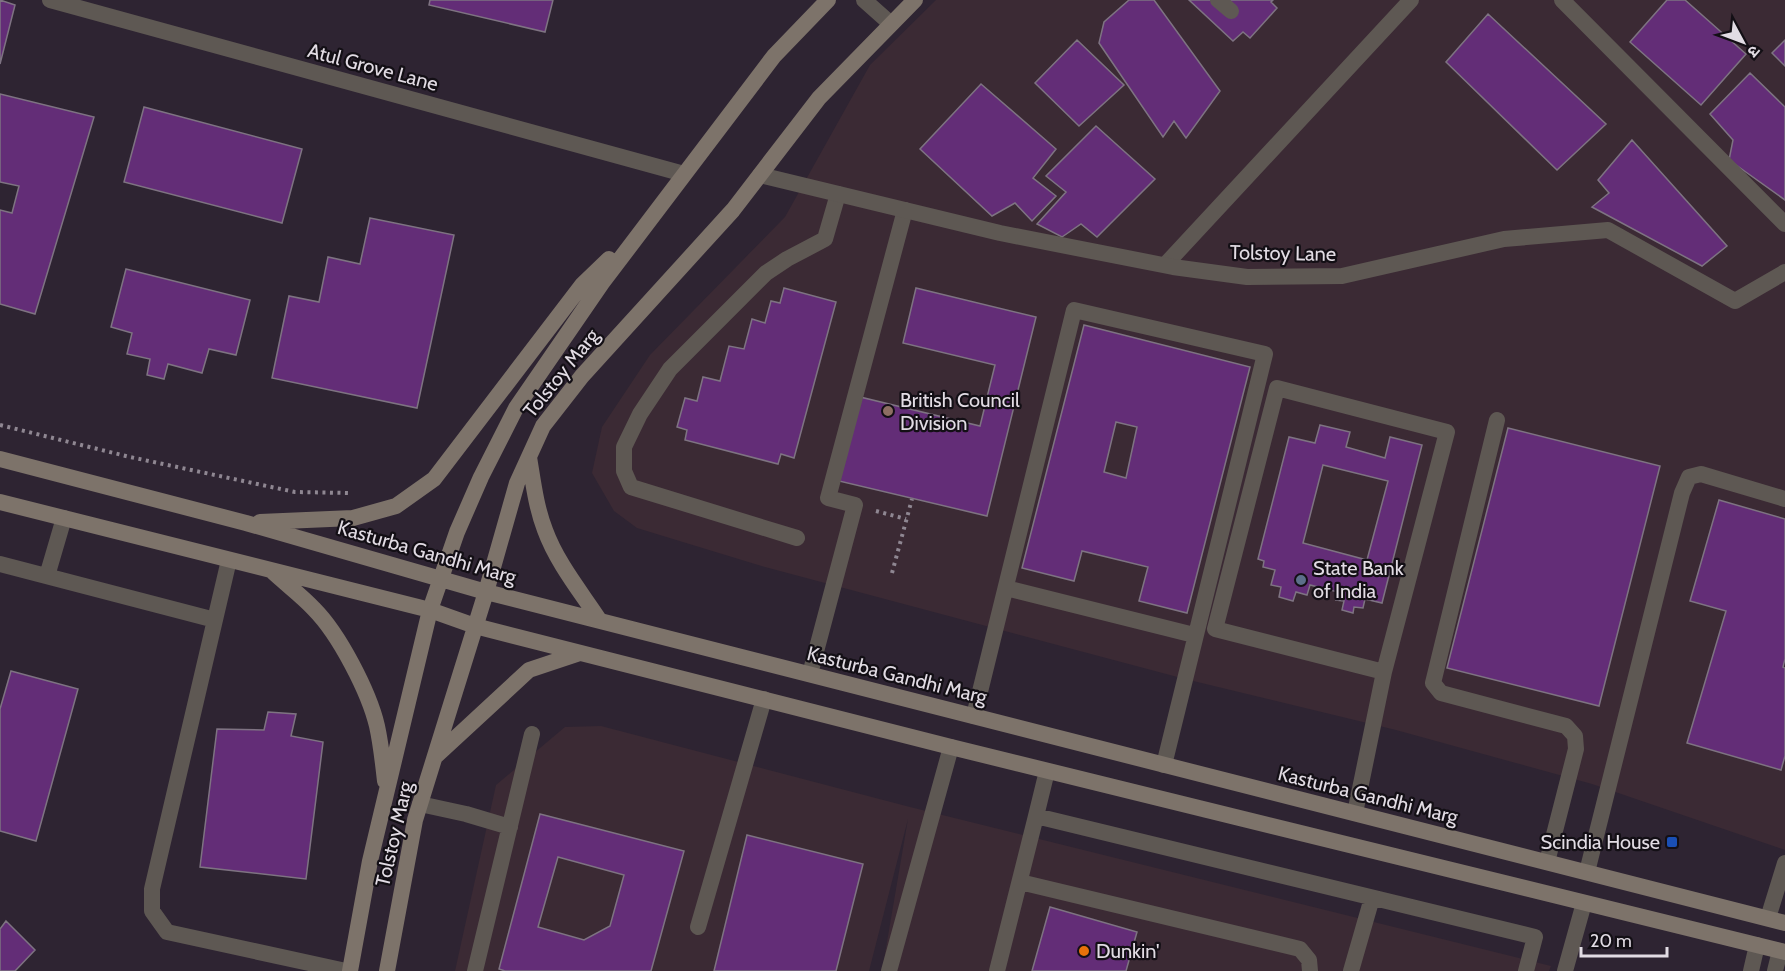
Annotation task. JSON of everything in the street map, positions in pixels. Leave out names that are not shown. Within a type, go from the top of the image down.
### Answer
[{"type":"main road","name":"Tolstoy Marg","points":[[351,971],[370,861],[430,610],[467,510],[516,408],[644,225],[774,56],[828,0]]},
{"type":"main road","name":"Tolstoy Marg","points":[[387,971],[415,820],[486,592],[517,483],[543,426],[582,376],[733,210],[819,98],[915,0]]},
{"type":"main road","points":[[246,523],[353,518],[396,506],[434,479],[582,285],[644,225]]},
{"type":"main road","points":[[529,456],[537,503],[543,527],[552,548],[600,621]]},
{"type":"main road","name":"Kasturba Gandhi Marg","points":[[0,459],[246,523],[486,592],[1785,923]]},
{"type":"main road","points":[[0,502],[430,610],[475,626],[951,747],[1782,952]]},
{"type":"main road","points":[[270,570],[315,610],[335,636],[352,666],[367,696],[376,724],[387,791]]},
{"type":"main road","points":[[434,757],[529,670],[581,653]]},
{"type":"street","name":"Atul Grove Lane","points":[[50,0],[684,174]]},
{"type":"street","points":[[864,0],[891,24]]},
{"type":"street","points":[[1165,265],[1411,0]]},
{"type":"street","points":[[1562,0],[1785,224]]},
{"type":"street","name":"Tolstoy Lane","points":[[760,175],[1000,233],[1165,265],[1247,277],[1342,276],[1504,239],[1608,230],[1735,301],[1785,272]]},
{"type":"street","points":[[797,538],[631,487],[624,471],[624,447],[640,414],[670,369],[765,273],[825,239],[838,194]]},
{"type":"street","points":[[810,674],[855,505],[828,498],[905,210]]},
{"type":"street","points":[[974,716],[1074,310],[1264,354],[1164,765]]},
{"type":"street","points":[[1355,813],[1384,672],[1447,432],[1277,388],[1215,629],[1384,672]]},
{"type":"street","points":[[1497,420],[1433,683],[1441,693],[1566,726],[1575,736],[1576,749],[1547,862]]},
{"type":"street","points":[[1587,872],[1682,493],[1689,477],[1701,474],[1785,500]]},
{"type":"street","points":[[47,576],[64,518]]},
{"type":"street","points":[[229,560],[152,889],[152,911],[167,932],[346,971]]},
{"type":"street","points":[[0,564],[215,620]]},
{"type":"street","points":[[1006,588],[1194,635]]},
{"type":"street","points":[[698,927],[764,699]]},
{"type":"street","points":[[475,971],[532,734]]},
{"type":"street","points":[[889,971],[951,747]]},
{"type":"street","points":[[997,971],[1047,771]]},
{"type":"street","points":[[420,804],[510,827]]},
{"type":"street","points":[[1036,816],[1535,937],[1526,971]]},
{"type":"street","points":[[1768,918],[1785,863]]},
{"type":"street","points":[[1020,882],[1300,949],[1309,960],[1310,971]]},
{"type":"street","points":[[1351,971],[1372,898]]},
{"type":"street","points":[[1565,971],[1584,903]]},
{"type":"street","points":[[1751,971],[1757,945]]},
{"type":"street","points":[[1774,971],[1782,952]]},
{"type":"path","points":[[0,425],[130,457],[295,492],[353,493]]},
{"type":"path","points":[[892,573],[912,499]]},
{"type":"path","points":[[855,505],[906,519]]},
{"type":"shaded area","points":[[936,0],[1785,0],[1785,850],[1592,784],[1396,730],[1185,679],[765,567],[637,528],[614,511],[592,473],[602,427],[650,355],[785,217],[870,65]]},
{"type":"shaded area","points":[[601,726],[910,807],[1551,966],[1549,971],[882,971],[908,819],[869,971],[455,971],[496,785],[565,727]]},
{"type":"building","points":[[0,0],[15,5],[0,64]]},
{"type":"building","points":[[430,0],[553,0],[545,32],[429,5]]},
{"type":"building","points":[[1129,0],[1154,0],[1220,91],[1186,138],[1174,121],[1163,137],[1099,43],[1104,22]]},
{"type":"building","points":[[1189,0],[1273,0],[1271,2],[1277,8],[1250,38],[1243,32],[1233,41]]},
{"type":"building","points":[[1667,0],[1685,0],[1746,54],[1701,105],[1630,42]]},
{"type":"building","points":[[1488,14],[1606,124],[1557,170],[1446,62]]},
{"type":"building","points":[[1077,40],[1124,85],[1079,126],[1035,83]]},
{"type":"building","points":[[1785,40],[1785,66],[1772,53]]},
{"type":"building","points":[[1750,73],[1785,107],[1785,200],[1729,160],[1733,140],[1710,114]]},
{"type":"building","points":[[981,84],[1056,149],[1033,178],[1056,196],[1032,221],[1015,203],[992,216],[920,149]]},
{"type":"building","points":[[0,94],[94,117],[35,314],[0,304],[0,210],[12,213],[19,186],[0,182]]},
{"type":"building","points":[[144,107],[302,149],[282,223],[124,182]]},
{"type":"building","points":[[1096,126],[1155,179],[1097,237],[1081,224],[1062,237],[1037,224],[1066,192],[1046,176]]},
{"type":"building","points":[[1632,140],[1727,246],[1702,266],[1592,207],[1609,193],[1598,180]]},
{"type":"building","points":[[370,218],[454,235],[417,408],[272,378],[289,296],[319,302],[328,257],[360,264]]},
{"type":"building","points":[[126,269],[250,300],[236,355],[209,349],[202,373],[168,364],[164,379],[147,375],[150,359],[127,354],[132,333],[111,327]]},
{"type":"building","points":[[784,288],[836,302],[794,458],[781,454],[778,464],[685,440],[687,430],[677,427],[685,398],[697,401],[703,377],[720,381],[729,346],[744,349],[752,319],[765,323],[771,301],[780,303]]},
{"type":"building","name":"British Council Division","points":[[916,288],[1036,317],[987,516],[839,481],[860,397],[980,426],[995,365],[903,343]]},
{"type":"building","points":[[1084,325],[1250,367],[1187,613],[1139,601],[1148,567],[1082,551],[1074,581],[1022,568]],"holes":[[[1116,422],[1137,427],[1126,478],[1104,472]]]},
{"type":"building","points":[[1320,425],[1350,432],[1346,447],[1385,458],[1390,437],[1422,445],[1382,603],[1365,599],[1363,608],[1354,607],[1353,613],[1342,610],[1344,601],[1336,600],[1338,592],[1310,585],[1307,595],[1296,592],[1293,601],[1279,597],[1281,587],[1271,585],[1275,570],[1263,567],[1264,561],[1258,559],[1289,437],[1315,443]],"holes":[[[1323,465],[1388,481],[1367,560],[1303,543]]]},
{"type":"building","points":[[1508,428],[1660,466],[1599,706],[1447,668]]},
{"type":"building","points":[[1719,500],[1785,519],[1785,659],[1783,667],[1785,668],[1785,756],[1781,770],[1687,743],[1726,611],[1690,601]]},
{"type":"building","points":[[11,671],[78,689],[36,841],[0,831],[0,709]]},
{"type":"building","points":[[268,712],[296,714],[291,736],[323,742],[306,879],[200,867],[217,729],[264,730]]},
{"type":"building","points":[[540,814],[684,851],[651,971],[505,971],[499,969]],"holes":[[[558,857],[624,875],[610,926],[584,940],[538,927]]]},
{"type":"building","points":[[747,835],[863,864],[836,971],[714,971]]},
{"type":"building","name":"Dunkin'","points":[[1050,907],[1137,932],[1126,971],[1032,971]]},
{"type":"building","points":[[6,921],[35,950],[15,971],[0,971],[0,929]]},
{"type":"place","name":"British Council Division","points":[[888,411]]},
{"type":"place","name":"State Bank of India","points":[[1301,580]]},
{"type":"place","name":"Scindia House","points":[[1672,842]]},
{"type":"place","name":"Dunkin'","points":[[1084,951]]}]
